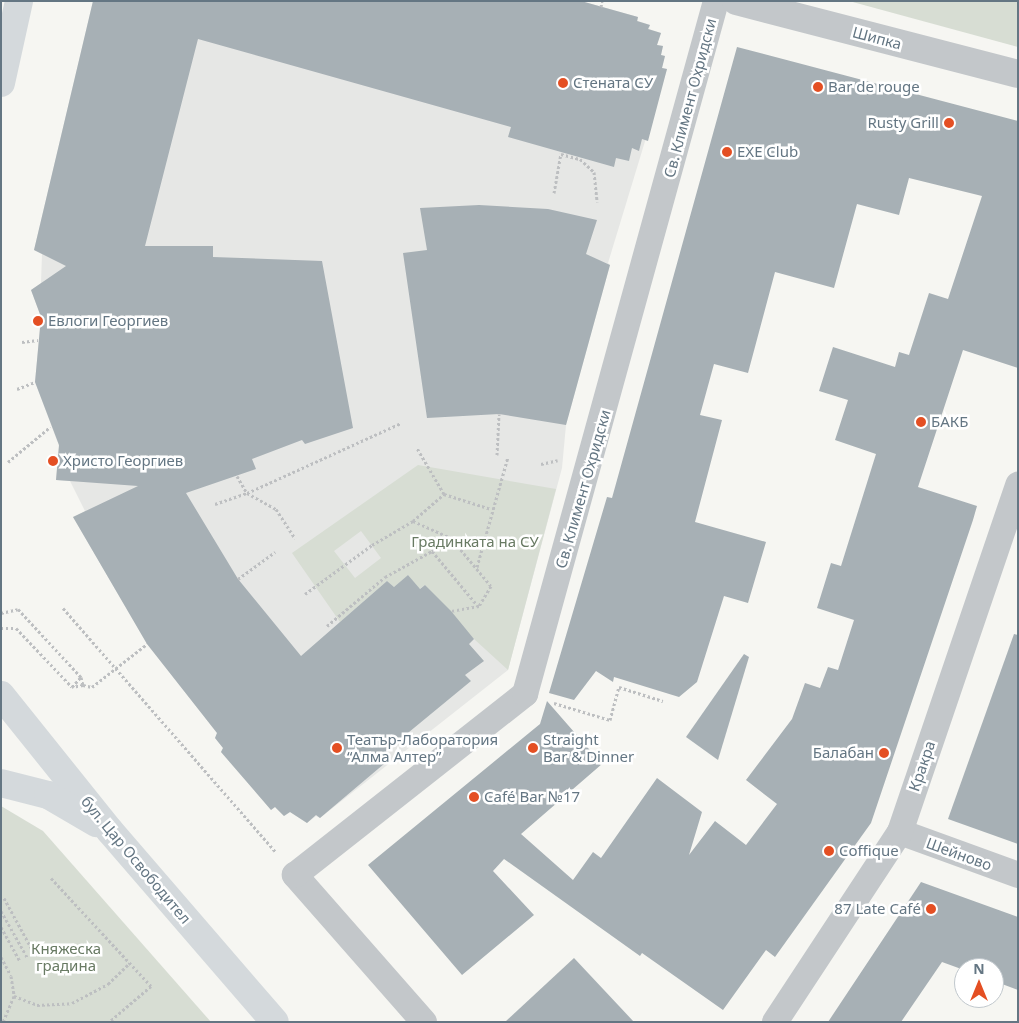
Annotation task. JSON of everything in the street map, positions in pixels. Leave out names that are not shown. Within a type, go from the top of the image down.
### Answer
[{"type":"main road","points":[[1,83],[19,1]]},
{"type":"main road","name":"бул. Цар Освободител","points":[[1,695],[110,832],[275,1022]]},
{"type":"main road","points":[[1,783],[48,795],[110,832]]},
{"type":"street","name":"Св. Климент Охридски","points":[[525,694],[716,1]]},
{"type":"street","name":"Шипка","points":[[736,1],[1018,74]]},
{"type":"street","name":"Кракра","points":[[775,1022],[900,832],[1018,485]]},
{"type":"street","points":[[424,1022],[295,875],[525,694]]},
{"type":"street","name":"Шейново","points":[[900,832],[1018,875]]},
{"type":"path","points":[[601,7],[602,1]]},
{"type":"path","points":[[554,193],[561,153],[580,159],[594,172],[598,202]]},
{"type":"path","points":[[22,342],[38,340]]},
{"type":"path","points":[[17,389],[35,382]]},
{"type":"path","points":[[497,455],[499,414]]},
{"type":"path","points":[[215,504],[247,493],[401,423]]},
{"type":"path","points":[[8,462],[50,427]]},
{"type":"path","points":[[416,448],[444,494],[491,509]]},
{"type":"path","points":[[477,567],[491,509],[508,457]]},
{"type":"path","points":[[237,476],[247,493],[276,509],[294,538]]},
{"type":"path","points":[[306,594],[372,545],[413,521],[444,494]]},
{"type":"path","points":[[413,521],[451,538],[491,586],[479,606],[451,611]]},
{"type":"path","points":[[327,626],[385,576],[432,552],[451,538]]},
{"type":"path","points":[[238,579],[275,552]]},
{"type":"path","points":[[432,552],[479,606]]},
{"type":"path","points":[[63,608],[295,875]]},
{"type":"path","points":[[1,612],[18,609],[81,677],[83,685]]},
{"type":"path","points":[[1,628],[16,628],[72,687]]},
{"type":"path","points":[[72,687],[83,685],[92,687],[147,644]]},
{"type":"path","points":[[72,687],[81,677]]},
{"type":"path","points":[[525,694],[610,720],[619,687],[664,701]]},
{"type":"path","points":[[51,878],[151,986],[109,1022]]},
{"type":"path","points":[[4,898],[34,953]]},
{"type":"path","points":[[1,910],[27,957]]},
{"type":"path","points":[[1,928],[20,960]]},
{"type":"path","points":[[1,957],[11,976],[14,996],[3,1022]]},
{"type":"path","points":[[14,996],[37,1005],[72,1003],[108,984],[130,963]]},
{"type":"shaded area","points":[[93,1],[581,1],[638,17],[638,21],[650,25],[649,29],[661,33],[657,45],[663,46],[661,55],[665,56],[662,68],[667,69],[608,263],[610,265],[566,425],[562,468],[508,670],[320,818],[316,816],[307,823],[290,812],[284,816],[275,807],[271,810],[221,752],[223,748],[215,738],[217,733],[147,644],[73,517],[85,511],[70,481],[56,480],[59,446],[35,382],[41,317],[31,290],[41,283],[42,254],[34,250]]},
{"type":"green space","points":[[849,1],[1018,1],[1018,47]]},
{"type":"green space","name":"Градинката на СУ","points":[[418,465],[556,489],[508,670],[474,639],[425,585],[419,589],[408,575],[394,587],[387,581],[340,622],[292,553]],"holes":[[[361,531],[381,558],[355,578],[334,551]]]},
{"type":"green space","name":"Княжеска градина","points":[[1,806],[43,831],[211,1022],[1,1022]]},
{"type":"building","points":[[93,1],[581,1],[638,17],[637,21],[650,25],[648,29],[661,33],[657,45],[663,46],[661,55],[665,56],[662,68],[667,69],[648,141],[642,139],[639,151],[632,148],[629,161],[616,158],[614,167],[508,137],[511,127],[198,39],[145,246],[213,246],[213,257],[322,261],[353,428],[305,444],[302,440],[252,459],[256,469],[186,493],[238,579],[301,656],[387,581],[394,587],[408,575],[420,589],[425,585],[451,611],[474,639],[469,644],[484,661],[465,675],[471,681],[386,751],[391,758],[320,818],[316,815],[307,823],[290,812],[284,816],[275,807],[271,810],[221,752],[223,748],[215,738],[217,733],[147,644],[73,517],[138,486],[56,480],[59,445],[35,382],[41,317],[31,290],[66,266],[34,250]]},
{"type":"building","points":[[737,47],[1018,121],[1018,368],[963,350],[918,487],[977,506],[973,520],[871,823],[775,957],[766,950],[723,1010],[642,953],[640,956],[504,859],[493,871],[534,915],[462,975],[368,865],[540,724],[547,701],[602,764],[521,834],[573,880],[593,852],[601,858],[657,778],[702,812],[689,855],[715,821],[746,845],[777,804],[746,780],[792,719],[805,683],[820,688],[828,667],[838,670],[854,620],[817,608],[831,563],[841,566],[876,454],[835,440],[848,400],[819,391],[833,347],[895,367],[899,352],[909,355],[929,293],[948,299],[982,196],[909,178],[899,215],[857,204],[834,288],[775,272],[748,373],[714,364],[700,415],[722,420],[695,522],[766,542],[748,603],[724,596],[697,682],[679,697],[614,677],[613,682],[596,671],[574,700],[549,693],[607,497],[612,498]]},
{"type":"building","points":[[479,205],[548,209],[597,220],[586,254],[610,265],[566,425],[499,414],[427,418],[403,253],[427,250],[420,208]]},
{"type":"building","points":[[1014,634],[1018,635],[1018,844],[948,819]]},
{"type":"building","points":[[744,654],[749,657],[718,760],[686,737]]},
{"type":"building","points":[[921,882],[1018,917],[1018,990],[1004,985],[1004,958],[954,958],[954,966],[942,962],[901,1022],[828,1022]]},
{"type":"building","points":[[574,958],[634,1022],[505,1022]]},
{"type":"place","name":"Стената СУ","points":[[563,83]]},
{"type":"place","name":"Bar de rouge","points":[[818,87]]},
{"type":"place","name":"Rusty Grill","points":[[949,123]]},
{"type":"place","name":"EXE Club","points":[[727,152]]},
{"type":"place","name":"Евлоги Георгиев","points":[[38,321]]},
{"type":"place","name":"БАКБ","points":[[921,422]]},
{"type":"place","name":"Христо Георгиев","points":[[53,461]]},
{"type":"place","name":"Театър-Лаборатория “Алма Алтер”","points":[[337,748]]},
{"type":"place","name":"Straight Bar & Dinner","points":[[533,748]]},
{"type":"place","name":"Балабан","points":[[884,753]]},
{"type":"place","name":"Café Bar №17","points":[[474,797]]},
{"type":"place","name":"Coffique","points":[[829,851]]},
{"type":"place","name":"87 Late Café","points":[[931,909]]}]
